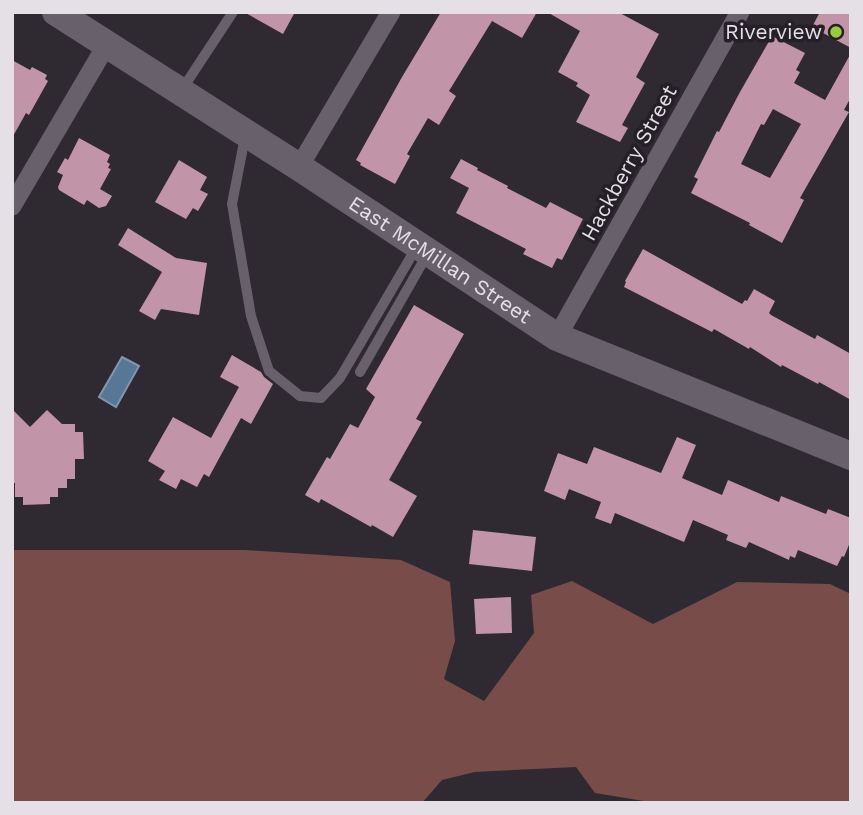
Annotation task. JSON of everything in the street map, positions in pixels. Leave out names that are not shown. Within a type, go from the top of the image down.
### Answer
[{"type":"street","name":"East McMillan Street","points":[[57,12],[557,337],[851,456]]},
{"type":"street","points":[[299,167],[391,12]]},
{"type":"street","name":"Hackberry Street","points":[[557,337],[740,12]]},
{"type":"street","points":[[12,206],[107,44]]},
{"type":"lane","points":[[180,92],[233,12]]},
{"type":"lane","points":[[246,133],[232,204],[251,316],[268,371],[300,396],[321,398],[341,378],[423,249]]},
{"type":"lane","points":[[360,372],[423,249]]},
{"type":"shaded area","points":[[12,550],[245,550],[401,560],[450,582],[455,641],[444,679],[484,701],[534,633],[531,595],[572,581],[653,624],[737,582],[830,584],[851,594],[851,803],[656,803],[595,793],[576,767],[475,772],[442,780],[422,803],[12,803]]},
{"type":"water","points":[[122,357],[139,366],[116,407],[99,397]]},
{"type":"building","points":[[244,12],[295,12],[283,34]]},
{"type":"building","points":[[441,12],[537,12],[522,38],[492,21],[449,91],[456,96],[439,125],[428,118],[407,154],[410,156],[395,184],[360,165],[356,160]]},
{"type":"building","points":[[547,12],[618,12],[659,34],[636,77],[645,83],[622,125],[628,128],[620,142],[576,122],[590,95],[576,86],[578,83],[558,72],[580,31]]},
{"type":"building","name":"Riverview","points":[[820,12],[851,12],[851,48],[812,27]]},
{"type":"building","points":[[772,36],[805,53],[796,70],[800,72],[794,83],[825,100],[851,53],[851,97],[844,110],[849,112],[800,198],[804,200],[782,243],[749,225],[750,223],[691,193],[698,179],[694,177]],"holes":[[[773,109],[801,124],[770,178],[741,164],[761,124],[764,125]]]},
{"type":"building","points":[[12,60],[30,70],[32,67],[47,75],[45,79],[48,81],[12,138]]},
{"type":"building","points":[[79,138],[110,155],[107,162],[110,164],[108,168],[111,169],[100,189],[112,196],[106,206],[99,208],[87,200],[84,205],[59,190],[63,175],[57,172],[65,158],[68,160]]},
{"type":"building","points":[[461,159],[508,186],[507,188],[546,208],[550,202],[583,219],[562,260],[557,258],[552,268],[523,254],[526,249],[456,213],[469,188],[450,178]]},
{"type":"building","points":[[179,160],[207,177],[200,190],[208,194],[198,211],[193,208],[186,219],[155,202]]},
{"type":"building","points":[[128,228],[176,258],[207,263],[199,315],[161,309],[155,320],[139,311],[162,272],[118,245]]},
{"type":"building","points":[[643,249],[742,304],[754,289],[775,301],[769,313],[771,315],[815,339],[817,335],[851,354],[851,400],[819,382],[818,384],[782,365],[781,367],[750,347],[749,349],[714,329],[712,332],[624,287]]},
{"type":"building","points":[[414,305],[464,334],[416,419],[422,422],[389,480],[417,496],[393,537],[321,499],[319,503],[305,495],[350,424],[358,428],[375,397],[366,389]]},
{"type":"building","points":[[232,355],[261,372],[273,384],[251,424],[241,418],[209,477],[204,474],[197,487],[181,479],[176,489],[159,480],[165,471],[148,461],[173,417],[211,438],[239,387],[220,377]]},
{"type":"building","points":[[12,409],[30,427],[47,410],[62,424],[75,424],[75,432],[83,432],[84,459],[75,459],[75,479],[67,479],[67,488],[58,488],[58,497],[50,497],[50,504],[23,505],[23,497],[15,497],[15,483],[12,483]]},
{"type":"building","points":[[677,437],[696,445],[682,478],[722,495],[728,480],[779,502],[781,496],[826,514],[828,509],[851,518],[851,540],[844,557],[842,556],[837,566],[798,550],[795,558],[790,556],[789,560],[749,542],[746,548],[726,540],[728,535],[693,520],[684,542],[615,513],[611,524],[595,518],[601,502],[569,489],[565,500],[544,491],[558,453],[587,464],[594,447],[661,473]]},
{"type":"building","points":[[473,530],[536,537],[532,571],[469,564]]},
{"type":"building","points":[[511,597],[512,633],[476,634],[474,599]]},
{"type":"place","name":"Riverview","points":[[836,32]]}]
